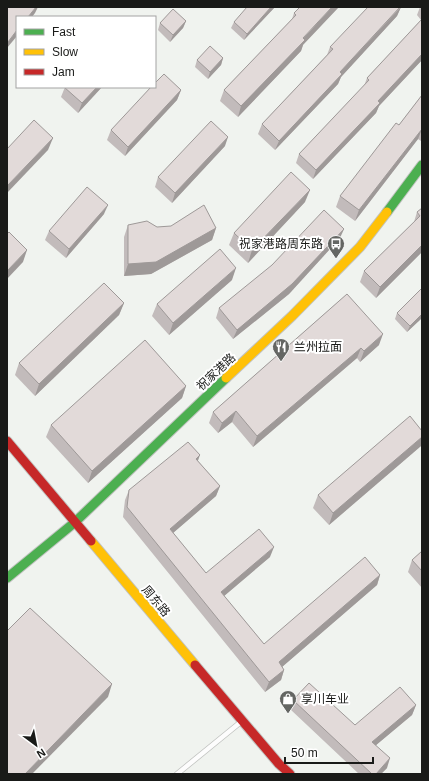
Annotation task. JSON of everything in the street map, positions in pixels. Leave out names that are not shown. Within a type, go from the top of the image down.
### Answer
[{"type":"street","name":"祝家港路","points":[[7,578],[74,523],[292,316],[360,247],[422,165]]},
{"type":"street","name":"周东路","points":[[7,441],[74,523],[242,721],[279,764],[290,774]]},
{"type":"lane","points":[[177,774],[242,721]]},
{"type":"building","points":[[7,7],[36,7],[29,16],[16,16],[16,31],[8,42]]},
{"type":"building","points":[[247,7],[271,7],[247,34],[234,22]]},
{"type":"building","points":[[300,7],[332,7],[303,38],[305,40],[241,106],[224,90],[296,15],[294,13]]},
{"type":"building","points":[[368,7],[400,7],[340,72],[342,74],[279,141],[262,124],[333,49],[330,47]]},
{"type":"building","points":[[173,9],[186,21],[173,35],[160,23]]},
{"type":"building","points":[[422,19],[422,54],[378,101],[380,103],[316,170],[299,154],[369,80],[367,78]]},
{"type":"building","points":[[210,46],[223,58],[210,72],[197,60]]},
{"type":"building","points":[[164,74],[181,90],[128,147],[111,130],[150,88],[156,88],[156,82]]},
{"type":"building","points":[[65,88],[96,88],[82,103]]},
{"type":"building","points":[[422,95],[422,129],[359,210],[340,196],[396,123],[399,125]]},
{"type":"building","points":[[34,120],[53,138],[7,186],[7,149]]},
{"type":"building","points":[[211,121],[228,137],[175,193],[158,177]]},
{"type":"building","points":[[291,172],[310,190],[252,250],[234,233]]},
{"type":"building","points":[[87,187],[108,205],[69,249],[49,231]]},
{"type":"building","points":[[204,205],[216,228],[156,262],[128,264],[128,225],[147,221],[157,227],[171,226]]},
{"type":"building","points":[[422,208],[422,245],[380,287],[364,271],[420,216],[417,212]]},
{"type":"building","points":[[324,210],[344,229],[292,284],[237,330],[219,308],[272,265]]},
{"type":"building","points":[[9,232],[27,250],[7,271],[7,234]]},
{"type":"building","points":[[220,249],[236,268],[173,323],[157,304]]},
{"type":"building","points":[[104,283],[124,303],[39,384],[19,363]]},
{"type":"building","points":[[422,288],[422,314],[410,326],[397,313]]},
{"type":"building","points":[[347,294],[383,334],[364,351],[361,348],[257,436],[236,411],[222,423],[213,412]]},
{"type":"building","points":[[145,340],[186,386],[92,471],[51,425]]},
{"type":"building","points":[[410,416],[422,431],[422,437],[333,513],[318,495]]},
{"type":"building","points":[[188,442],[200,455],[196,459],[220,486],[170,529],[206,573],[259,529],[274,547],[221,592],[264,644],[365,557],[380,575],[279,662],[284,670],[269,682],[127,507],[129,490]]},
{"type":"building","points":[[422,551],[422,571],[412,560]]},
{"type":"building","points":[[30,608],[112,684],[25,774],[9,774],[7,772],[7,631]]},
{"type":"building","points":[[309,683],[355,725],[400,687],[416,705],[372,742],[390,758],[376,774],[372,774],[293,700]]},
{"type":"traffic: fast","points":[[387,212],[422,165]]},
{"type":"traffic: fast","points":[[7,578],[74,523],[226,378]]},
{"type":"traffic: slow","points":[[226,378],[292,316],[360,247],[387,212]]},
{"type":"traffic: slow","points":[[91,541],[195,665]]},
{"type":"traffic: jam","points":[[7,441],[91,541]]},
{"type":"traffic: jam","points":[[195,665],[279,764],[290,774]]},
{"type":"place","name":"祝家港路周东路","points":[[336,259]]},
{"type":"place","name":"兰州拉面","points":[[281,362]]},
{"type":"place","name":"享川车业","points":[[288,714]]}]
